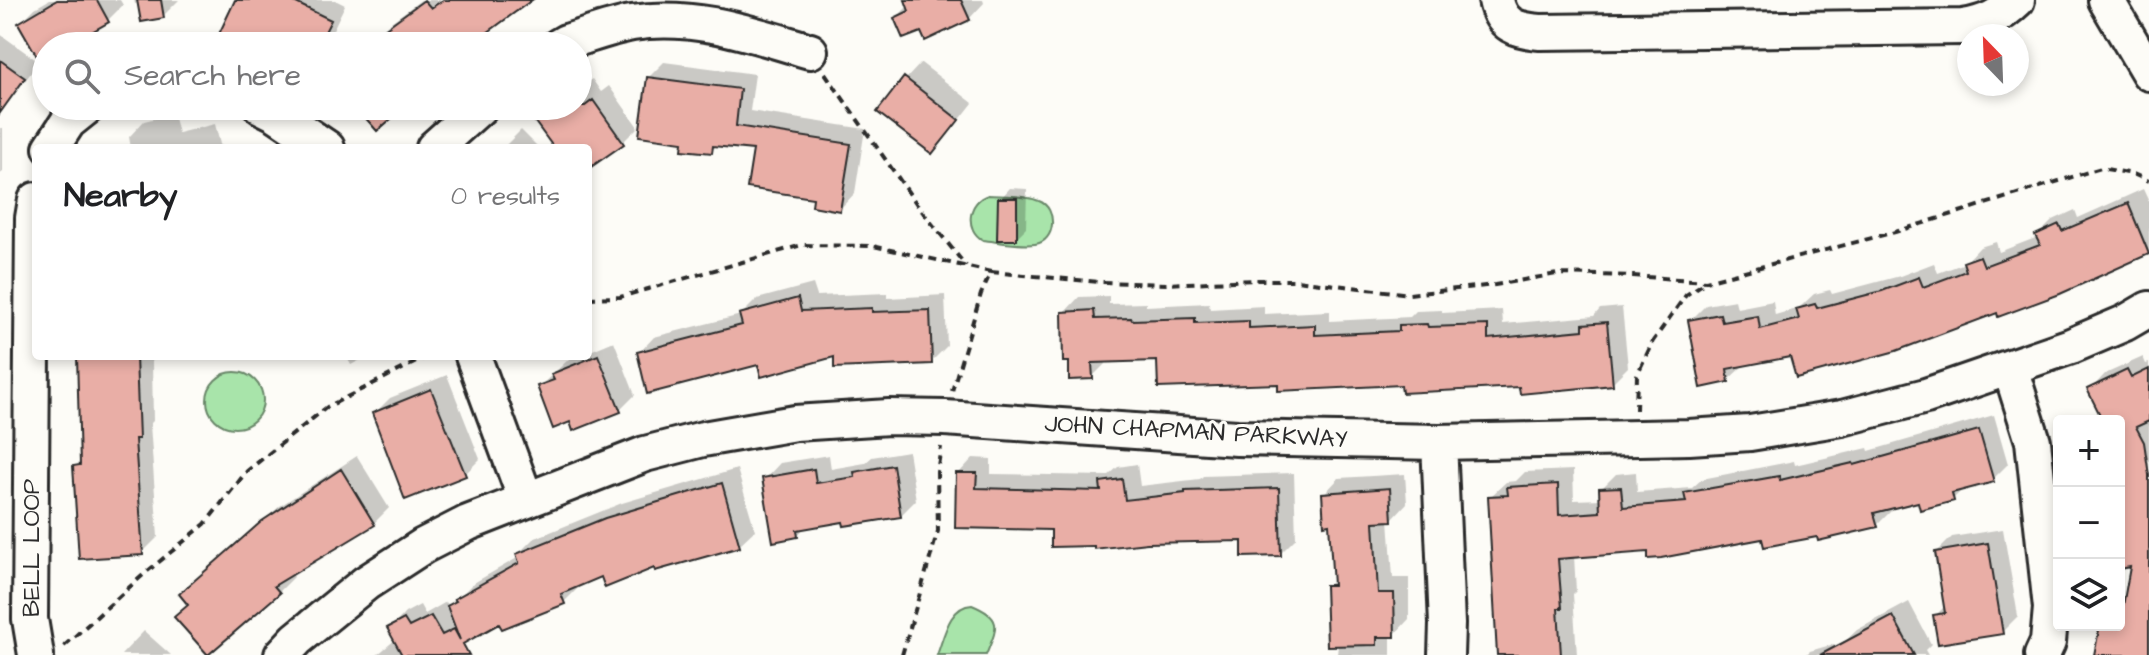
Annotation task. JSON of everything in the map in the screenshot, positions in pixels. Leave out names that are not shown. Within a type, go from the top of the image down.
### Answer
[{"type":"street","points":[[1496,0],[1499,13],[1507,22],[1520,30],[1540,32],[1963,27],[1982,24],[1997,17],[2017,0]]},
{"type":"street","points":[[2106,0],[2149,73]]},
{"type":"street","points":[[592,35],[632,23],[683,20],[724,26],[810,51]]},
{"type":"street","points":[[54,144],[70,120]]},
{"type":"street","points":[[285,120],[321,144]]},
{"type":"street","points":[[438,144],[465,120]]},
{"type":"street","name":"JOHN CHAPMAN PARKWAY","points":[[282,655],[366,583],[423,546],[468,523],[645,454],[703,439],[795,423],[889,417],[1237,438],[1439,442],[1750,433],[1842,418],[1926,396],[2071,346],[2149,309]]},
{"type":"street","name":"BELL LOOP","points":[[32,352],[30,619],[50,651]]},
{"type":"street","points":[[474,360],[526,500]]},
{"type":"street","points":[[2010,368],[2033,441],[2051,608],[2048,642],[2042,655]]},
{"type":"street","points":[[1439,442],[1446,655]]},
{"type":"path","points":[[810,51],[918,206],[966,266]]},
{"type":"path","points":[[592,298],[620,297],[802,245],[873,246],[991,272],[1099,282],[1166,284],[1296,280],[1409,294],[1495,285],[1557,274],[1706,281],[1895,232],[2101,168],[2133,174],[2149,181]]},
{"type":"path","points":[[902,655],[938,531],[937,472],[945,418],[958,366],[991,272]]},
{"type":"path","points":[[1635,438],[1637,375],[1653,341],[1686,295],[1706,281]]},
{"type":"path","points":[[50,651],[205,524],[247,471],[327,407],[420,360]]},
{"type":"green space","points":[[988,195],[1039,201],[1052,217],[1051,231],[1042,242],[1035,244],[983,240],[973,230],[971,216],[976,203]]},
{"type":"green space","points":[[235,372],[255,380],[263,400],[255,420],[235,428],[215,420],[207,400],[215,380]]},
{"type":"green space","points":[[972,605],[989,614],[995,625],[986,655],[937,655],[953,617],[964,607]]},
{"type":"building","points":[[57,0],[97,0],[109,22],[92,32],[32,32],[32,48],[18,23]]},
{"type":"building","points":[[137,0],[161,0],[164,18],[141,22]]},
{"type":"building","points":[[235,0],[290,0],[331,20],[325,32],[220,32]]},
{"type":"building","points":[[424,0],[431,8],[443,0],[532,0],[488,32],[380,32]]},
{"type":"building","points":[[905,0],[961,0],[970,20],[925,41],[921,32],[903,39],[894,18],[909,11]]},
{"type":"building","points":[[0,60],[25,78],[0,113]]},
{"type":"building","points":[[647,77],[740,89],[736,126],[851,144],[840,211],[812,206],[813,198],[747,188],[753,150],[713,146],[712,153],[682,150],[683,142],[639,136]]},
{"type":"building","points":[[904,77],[959,120],[932,154],[877,112]]},
{"type":"building","points":[[592,101],[624,144],[592,166],[592,144],[551,144],[535,122],[592,120]]},
{"type":"building","points":[[367,120],[390,120],[377,131]]},
{"type":"building","points":[[998,198],[1017,198],[1017,240],[997,240]]},
{"type":"building","points":[[2128,203],[2149,254],[2060,294],[1998,317],[1997,313],[1896,351],[1796,378],[1790,357],[1727,369],[1729,382],[1701,388],[1688,320],[1720,314],[1722,322],[1758,316],[1760,329],[1799,319],[1796,309],[1815,304],[1817,308],[1882,291],[1919,277],[1923,287],[1966,271],[1963,262],[1980,256],[1984,266],[2040,245],[2035,235],[2059,224],[2062,231]]},
{"type":"building","points":[[798,298],[801,311],[872,308],[872,312],[930,310],[932,364],[834,368],[834,357],[761,377],[758,365],[647,394],[637,352],[742,325],[739,314]]},
{"type":"building","points":[[1094,310],[1095,319],[1195,318],[1195,323],[1249,321],[1249,328],[1315,325],[1315,335],[1399,331],[1399,325],[1488,325],[1488,339],[1583,330],[1583,324],[1607,322],[1613,385],[1520,394],[1519,387],[1402,393],[1401,385],[1278,391],[1278,384],[1158,388],[1157,361],[1092,363],[1093,379],[1069,380],[1069,362],[1063,362],[1062,312]]},
{"type":"building","points":[[598,355],[621,412],[573,431],[570,422],[553,429],[537,386],[554,380],[551,374]]},
{"type":"building","points":[[77,360],[136,360],[139,439],[135,439],[143,555],[79,559],[73,466],[80,465]]},
{"type":"building","points":[[2149,369],[2149,421],[2136,427],[2144,442],[2149,475],[2149,655],[2094,655],[2099,631],[2125,631],[2125,595],[2130,567],[2125,568],[2125,415],[2100,415],[2087,389],[2127,370],[2131,378]]},
{"type":"building","points":[[431,389],[466,476],[405,500],[372,413]]},
{"type":"building","points":[[1979,430],[1994,482],[1952,493],[1954,501],[1920,510],[1918,502],[1874,513],[1878,527],[1818,541],[1817,537],[1764,547],[1762,539],[1661,558],[1648,559],[1648,552],[1558,559],[1562,608],[1558,608],[1561,655],[1497,655],[1488,496],[1508,495],[1507,487],[1558,484],[1559,515],[1600,512],[1599,488],[1621,487],[1623,507],[1686,502],[1684,493],[1779,476],[1780,480],[1854,465]]},
{"type":"building","points":[[893,465],[901,517],[797,530],[798,537],[773,542],[762,478],[814,469],[816,483],[855,477],[854,472]]},
{"type":"building","points":[[341,469],[375,525],[274,586],[280,593],[208,655],[174,617],[188,605],[179,594],[262,521]]},
{"type":"building","points":[[956,473],[977,473],[976,488],[1101,491],[1100,482],[1122,479],[1125,500],[1185,491],[1279,488],[1281,556],[1242,557],[1242,541],[1147,543],[1094,549],[1094,546],[1051,547],[1051,530],[955,528]]},
{"type":"building","points":[[722,483],[740,547],[655,571],[654,568],[605,588],[601,577],[561,594],[565,604],[502,629],[499,624],[463,644],[469,655],[402,655],[387,628],[404,619],[409,627],[431,616],[442,635],[454,629],[460,640],[447,606],[456,601],[454,599],[519,563],[516,554],[605,518]]},
{"type":"building","points":[[1390,488],[1392,521],[1374,522],[1378,593],[1394,593],[1395,637],[1377,637],[1377,645],[1327,646],[1325,585],[1333,585],[1329,524],[1324,525],[1322,493]]},
{"type":"building","points":[[1988,543],[2003,634],[1938,644],[1933,615],[1945,613],[1935,552]]},
{"type":"building","points":[[1893,616],[1914,655],[1820,655]]}]
